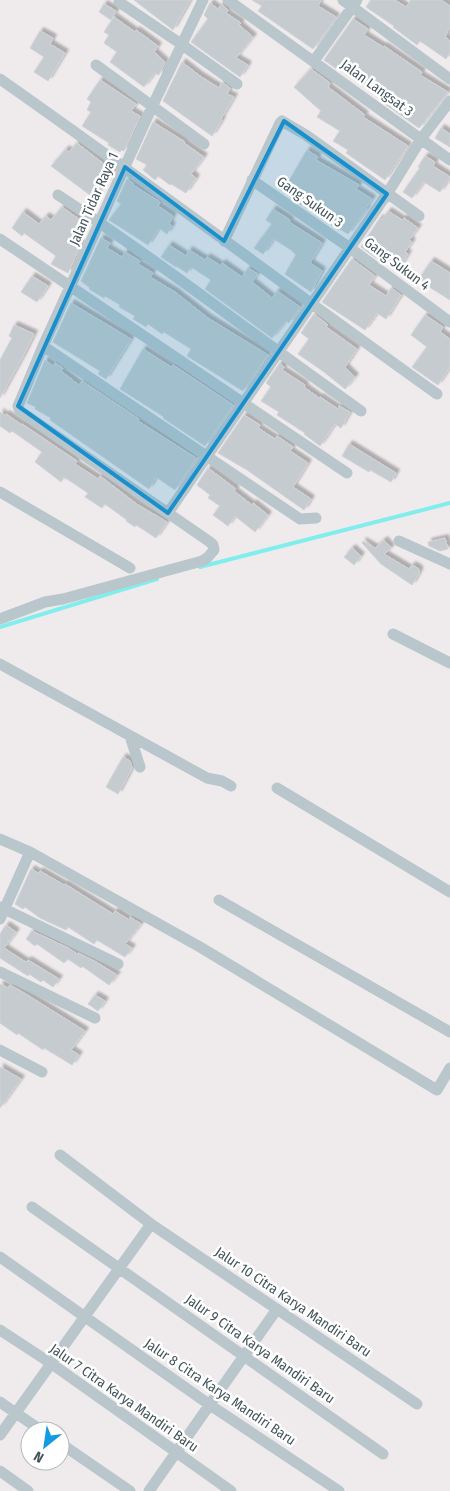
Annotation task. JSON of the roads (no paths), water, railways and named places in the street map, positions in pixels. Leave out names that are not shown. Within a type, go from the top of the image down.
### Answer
[{"type":"street","name":"Jalan Tidar Raya 1","points":[[168,513],[18,408],[43,346],[181,44],[203,0]]},
{"type":"street","name":"Jalan Langsat 3","points":[[228,0],[450,160]]},
{"type":"street","points":[[118,2],[237,84]]},
{"type":"street","points":[[314,61],[351,2],[450,79]]},
{"type":"street","points":[[96,65],[204,144]]},
{"type":"street","points":[[0,79],[125,167],[437,394]]},
{"type":"street","points":[[0,619],[45,602],[63,599],[202,561],[214,550],[213,545],[168,513],[450,101]]},
{"type":"street","points":[[224,240],[282,121],[306,135],[419,216]]},
{"type":"street","name":"Gang Sukun 3","points":[[252,180],[350,248]]},
{"type":"street","points":[[58,196],[100,223],[361,411]]},
{"type":"street","points":[[0,239],[347,473]]},
{"type":"street","name":"Gang Sukun 4","points":[[350,248],[450,322]]},
{"type":"street","points":[[43,346],[300,519],[316,518]]},
{"type":"street","points":[[0,492],[130,568]]},
{"type":"street","points":[[399,541],[450,564]]},
{"type":"street","points":[[393,634],[450,663]]},
{"type":"street","points":[[0,664],[207,778],[222,781],[231,786]]},
{"type":"street","points":[[130,736],[140,767]]},
{"type":"street","points":[[276,788],[450,892]]},
{"type":"street","points":[[0,839],[30,852],[200,947],[437,1090],[450,1068]]},
{"type":"street","points":[[30,852],[2,912],[118,964]]},
{"type":"street","points":[[219,900],[450,1032]]},
{"type":"street","points":[[0,972],[95,1018]]},
{"type":"street","points":[[0,1050],[42,1072]]},
{"type":"street","name":"Jalur 10 Citra Karya Mandiri Baru","points":[[60,1155],[151,1224],[417,1404]]},
{"type":"street","name":"Jalur 9 Citra Karya Mandiri Baru","points":[[32,1208],[383,1454]]},
{"type":"street","points":[[0,1435],[151,1224]]},
{"type":"street","name":"Jalur 8 Citra Karya Mandiri Baru","points":[[3,1259],[210,1405],[339,1491]]},
{"type":"street","points":[[149,1491],[277,1309]]},
{"type":"street","name":"Jalur 7 Citra Karya Mandiri Baru","points":[[0,1330],[52,1364],[231,1491]]},
{"type":"street","points":[[0,1402],[28,1421]]},
{"type":"street","points":[[70,1450],[130,1491]]},
{"type":"street","points":[[0,1471],[28,1491]]},
{"type":"waterway","points":[[200,567],[450,503]]},
{"type":"waterway","points":[[0,627],[157,579]]}]
